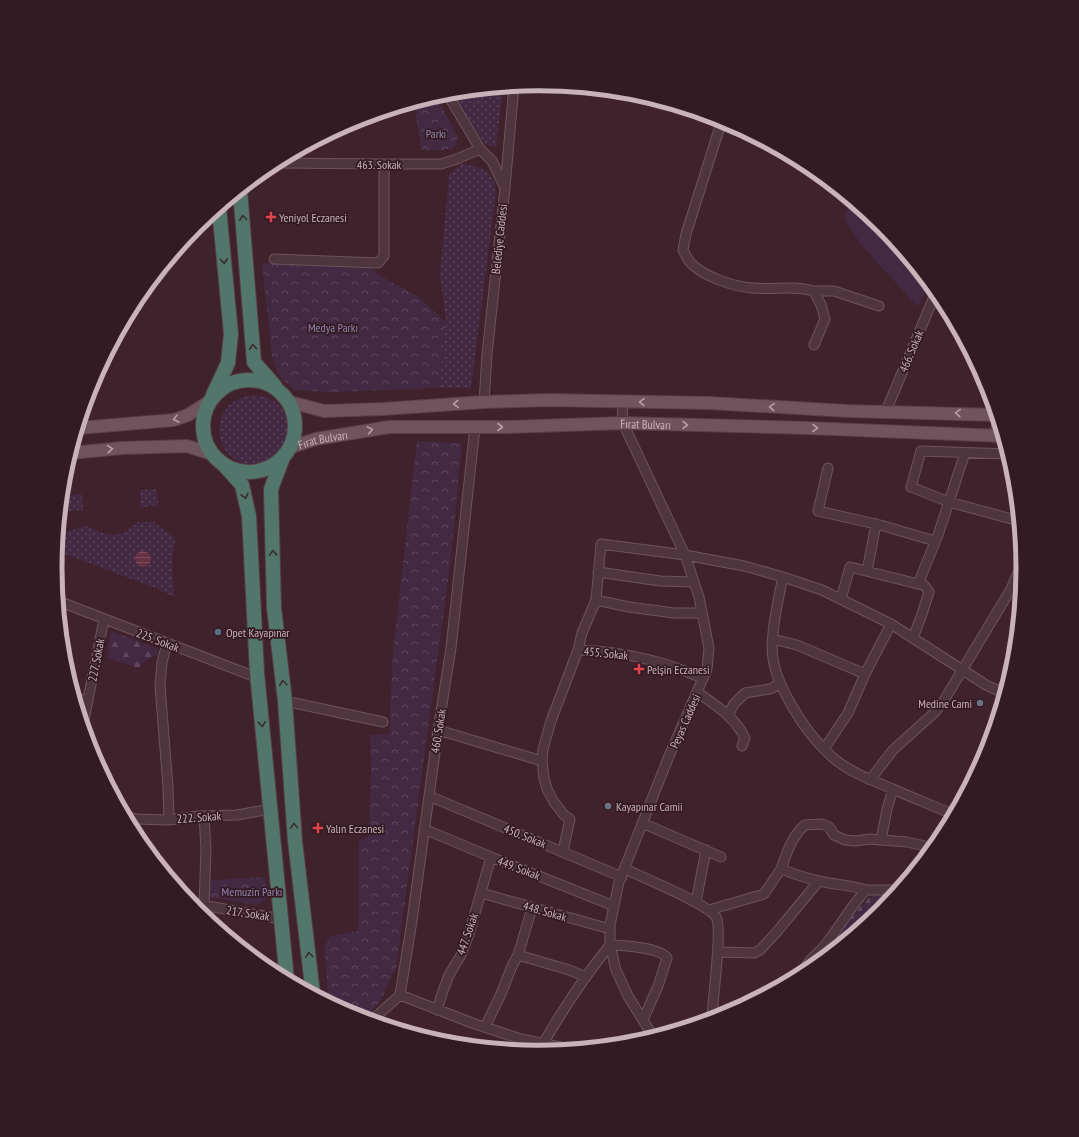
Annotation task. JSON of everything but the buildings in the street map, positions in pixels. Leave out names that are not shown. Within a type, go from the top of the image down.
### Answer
[{"type":"highway","points":[[241,197],[254,362],[290,402],[295,417],[296,432],[291,447],[282,460],[271,489],[274,608],[285,701],[295,841],[312,988]]},
{"type":"highway","points":[[220,214],[231,334],[228,363],[204,414],[203,428],[206,442],[212,454],[242,485],[248,516],[258,678],[286,973]]},
{"type":"highway","points":[[210,401],[221,389],[234,382],[250,380],[266,382],[279,391]]},
{"type":"highway","points":[[224,465],[238,471],[253,472],[269,468],[282,460]]},
{"type":"main road","name":"Fırat Bulvarı","points":[[290,402],[324,411],[547,400],[709,403],[992,415]]},
{"type":"main road","points":[[83,428],[174,420],[188,415],[210,401]]},
{"type":"main road","name":"Fırat Bulvarı","points":[[291,447],[316,439],[389,427],[508,428],[623,423],[807,428],[998,436]]},
{"type":"main road","points":[[76,452],[122,448],[187,446],[212,454]]},
{"type":"street","points":[[504,188],[513,92]]},
{"type":"street","name":"Belediye Caddesi","points":[[451,99],[480,149],[492,161],[504,188],[487,354],[484,402]]},
{"type":"street","points":[[720,126],[686,234],[683,250],[690,262],[704,274],[736,286],[753,288],[801,287],[814,291],[834,291],[879,306]]},
{"type":"street","name":"463. Sokak","points":[[287,163],[441,164],[480,149]]},
{"type":"street","points":[[274,259],[378,262],[384,256],[384,164]]},
{"type":"street","points":[[814,291],[825,319],[814,345]]},
{"type":"street","name":"466. Sokak","points":[[886,411],[933,298]]},
{"type":"street","name":"Peyas Caddesi","points":[[622,401],[623,423],[685,555],[699,597],[709,648],[707,669],[669,756],[623,873],[614,906],[610,929],[610,945],[616,970],[628,996],[651,1033]]},
{"type":"street","name":"460. Sokak","points":[[400,995],[451,648],[475,427]]},
{"type":"street","points":[[1003,454],[921,451],[912,487],[949,502],[1014,520]]},
{"type":"street","points":[[918,584],[949,502],[965,452]]},
{"type":"street","points":[[828,468],[818,511],[876,524],[935,541]]},
{"type":"street","points":[[867,571],[876,524]]},
{"type":"street","points":[[563,851],[570,819],[560,810],[547,789],[542,761],[543,749],[551,721],[578,650],[582,633],[596,600],[601,544],[685,555],[744,566],[783,576],[822,590],[891,624],[1001,692]]},
{"type":"street","points":[[841,599],[850,567],[924,585],[928,592],[913,638]]},
{"type":"street","points":[[598,572],[660,581],[694,582]]},
{"type":"street","points":[[783,576],[773,639],[774,666],[780,684],[795,712],[824,749],[848,768],[870,780],[949,813]]},
{"type":"street","points":[[870,780],[893,750],[934,713],[943,702],[1011,589],[1017,576]]},
{"type":"street","points":[[1011,589],[1016,590]]},
{"type":"street","points":[[596,600],[629,607],[674,613],[702,613]]},
{"type":"street","name":"225. Sokak","points":[[63,603],[258,678]]},
{"type":"street","name":"227. Sokak","points":[[85,716],[104,619]]},
{"type":"street","points":[[824,749],[848,713],[865,674],[891,624]]},
{"type":"street","points":[[773,639],[797,645],[865,674]]},
{"type":"street","points":[[167,644],[162,662],[160,686],[168,787],[169,820]]},
{"type":"street","name":"455. Sokak","points":[[578,650],[639,657],[674,667],[703,678]]},
{"type":"street","points":[[728,715],[734,704],[745,693],[770,689],[780,684]]},
{"type":"street","points":[[697,692],[728,715],[745,738],[742,746]]},
{"type":"street","points":[[80,699],[88,702]]},
{"type":"street","points":[[285,701],[383,722]]},
{"type":"street","points":[[438,730],[542,761]]},
{"type":"street","points":[[881,840],[887,809],[893,789]]},
{"type":"street","name":"450. Sokak","points":[[429,796],[563,851],[696,902],[709,910]]},
{"type":"street","name":"222. Sokak","points":[[132,817],[169,820],[204,816],[237,815],[271,809]]},
{"type":"street","points":[[204,816],[206,849],[204,906]]},
{"type":"street","points":[[642,823],[721,857]]},
{"type":"street","points":[[712,1014],[718,952],[717,920],[709,910],[764,894],[781,869],[790,843],[797,831],[805,825],[822,824],[834,835],[846,840],[855,841],[870,839],[907,842],[927,847]]},
{"type":"street","name":"449. Sokak","points":[[424,829],[614,906]]},
{"type":"street","points":[[696,902],[706,850]]},
{"type":"street","name":"447. Sokak","points":[[437,1010],[449,975],[461,955],[469,934],[491,857]]},
{"type":"street","points":[[781,869],[799,876],[819,881],[852,886],[866,890],[892,890]]},
{"type":"street","points":[[718,952],[754,953],[760,950],[819,881]]},
{"type":"street","points":[[808,964],[811,958],[824,946],[866,890]]},
{"type":"street","name":"448. Sokak","points":[[481,893],[610,929]]},
{"type":"street","name":"217. Sokak","points":[[204,906],[281,919]]},
{"type":"street","points":[[485,1027],[518,955],[532,908]]},
{"type":"street","points":[[543,1044],[566,1005],[610,945],[626,945],[644,948],[665,955],[667,958],[658,986],[644,1020]]},
{"type":"street","points":[[518,955],[569,970],[586,977]]},
{"type":"street","points":[[375,1017],[400,995],[521,1040],[552,1046]]},
{"type":"green space","points":[[502,93],[496,147],[485,144],[456,98]]},
{"type":"green space","name":"Parkı","points":[[439,102],[458,137],[454,148],[443,150],[421,150],[415,108],[412,108]]},
{"type":"green space","points":[[462,164],[475,166],[484,170],[494,181],[496,192],[471,388],[439,388],[446,322],[440,274],[449,175]]},
{"type":"green space","points":[[849,205],[899,254],[926,289],[918,307],[863,247],[844,219]]},
{"type":"green space","name":"Medya Parkı","points":[[262,263],[369,265],[379,275],[417,296],[446,322],[439,388],[331,392],[295,390],[279,376],[272,356]]},
{"type":"green space","points":[[247,395],[261,395],[274,401],[283,410],[289,423],[287,443],[279,455],[261,465],[247,465],[234,459],[225,450],[219,437],[219,423],[225,410],[234,401]]},
{"type":"green space","points":[[417,441],[462,443],[451,557],[396,968],[381,1000],[369,1014],[328,997],[324,949],[330,936],[358,931],[359,841],[369,837],[371,766],[370,735],[389,734],[393,652]]},
{"type":"green space","points":[[157,489],[158,506],[141,507],[140,490]]},
{"type":"green space","points":[[82,494],[83,510],[67,511],[68,496]]},
{"type":"green space","points":[[138,522],[154,522],[175,539],[173,560],[174,597],[158,589],[62,553],[63,534],[66,532],[87,526],[110,534],[120,534],[130,529]]},
{"type":"green space","points":[[111,631],[158,649],[157,655],[144,661],[139,668],[107,658]]},
{"type":"green space","name":"Memuzin Parkı","points":[[265,877],[266,900],[256,905],[209,897],[211,880]]},
{"type":"green space","points":[[884,893],[888,894],[854,928],[825,951],[859,908],[870,897]]},
{"type":"shaded area","points":[[143,551],[149,553],[151,559],[149,565],[143,567],[137,565],[135,559],[137,553]]},
{"type":"place","name":"Yeniyol Eczanesi","points":[[271,217]]},
{"type":"place","name":"Opet Kayapınar","points":[[218,632]]},
{"type":"place","name":"Pelşin Eczanesi","points":[[639,669]]},
{"type":"place","name":"Medine Cami","points":[[980,703]]},
{"type":"place","name":"Kayapınar Camii","points":[[608,806]]},
{"type":"place","name":"Yalın Eczanesi","points":[[318,828]]}]
